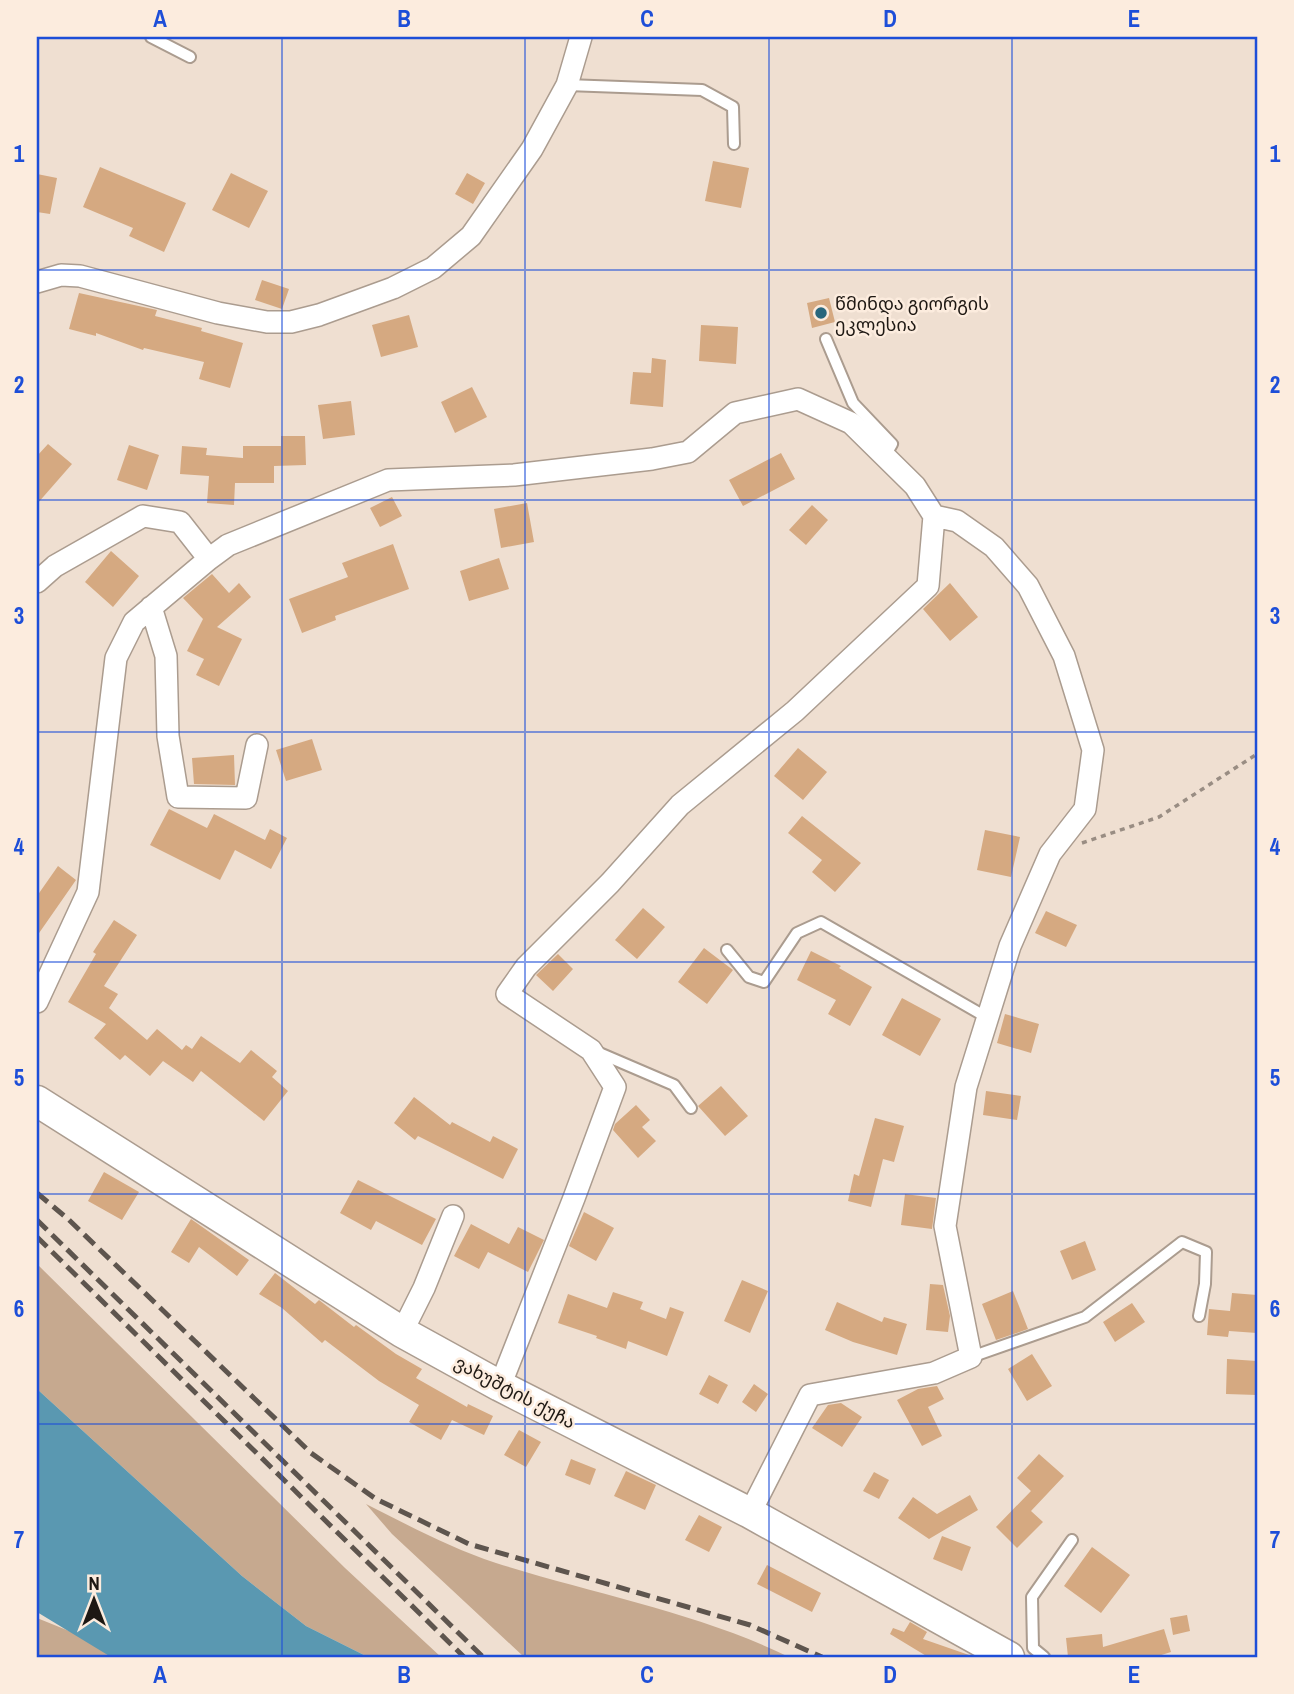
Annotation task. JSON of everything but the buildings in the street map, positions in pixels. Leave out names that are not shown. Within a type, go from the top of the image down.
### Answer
[{"type":"street","points":[[37,282],[61,275],[80,276],[218,313],[267,322],[291,322],[319,315],[393,288],[433,268],[471,236],[532,149],[567,85],[581,37]]},
{"type":"street","points":[[37,1002],[88,892],[116,658],[134,622],[228,545],[388,481],[514,475],[652,459],[688,452],[735,413],[798,399],[852,423],[915,486],[934,516],[928,586],[795,711],[680,806],[610,883],[526,967],[507,993],[591,1050],[615,1087],[575,1198],[500,1386]]},
{"type":"street","points":[[37,582],[55,566],[143,516],[180,522],[209,559]]},
{"type":"street","points":[[750,1513],[810,1395],[934,1373],[971,1357],[945,1226],[966,1087],[1010,946],[1050,854],[1085,809],[1093,750],[1064,656],[1028,586],[994,547],[957,521],[934,516]]},
{"type":"street","points":[[151,607],[166,656],[168,736],[178,797],[246,798],[257,745]]},
{"type":"street","name":"ვახუშტის ქუჩა","points":[[37,1101],[402,1332],[500,1386],[750,1513],[1009,1657]]},
{"type":"street","points":[[402,1332],[424,1288],[453,1216]]},
{"type":"lane","points":[[151,37],[190,57]]},
{"type":"lane","points":[[567,85],[702,90],[733,107],[734,144]]},
{"type":"lane","points":[[826,339],[853,403],[892,444],[884,456]]},
{"type":"lane","points":[[727,950],[749,977],[764,982],[797,933],[821,922],[988,1018]]},
{"type":"lane","points":[[591,1050],[674,1085],[691,1108]]},
{"type":"lane","points":[[971,1357],[1085,1317],[1182,1242],[1206,1252],[1205,1284],[1199,1317]]},
{"type":"lane","points":[[1044,1657],[1033,1648],[1032,1597],[1072,1540]]},
{"type":"path","points":[[1050,854],[1159,817],[1257,754]]},
{"type":"shaded area","points":[[37,1264],[345,1568],[441,1657],[368,1657],[306,1626],[242,1576],[37,1389]]},
{"type":"shaded area","points":[[366,1504],[479,1557],[681,1616],[754,1641],[789,1657],[524,1657],[392,1534]]},
{"type":"shaded area","points":[[37,1618],[84,1637],[114,1657],[37,1657]]},
{"type":"water","points":[[37,1389],[242,1576],[306,1626],[368,1657],[111,1657],[37,1612]]},
{"type":"railway","points":[[37,1193],[68,1219],[311,1453],[376,1499],[469,1544],[750,1625],[822,1657]]},
{"type":"railway","points":[[37,1220],[483,1657]]},
{"type":"railway","points":[[37,1237],[464,1657]]},
{"type":"place","name":"წმინდა გიორგის ეკლესია","points":[[821,313]]}]
